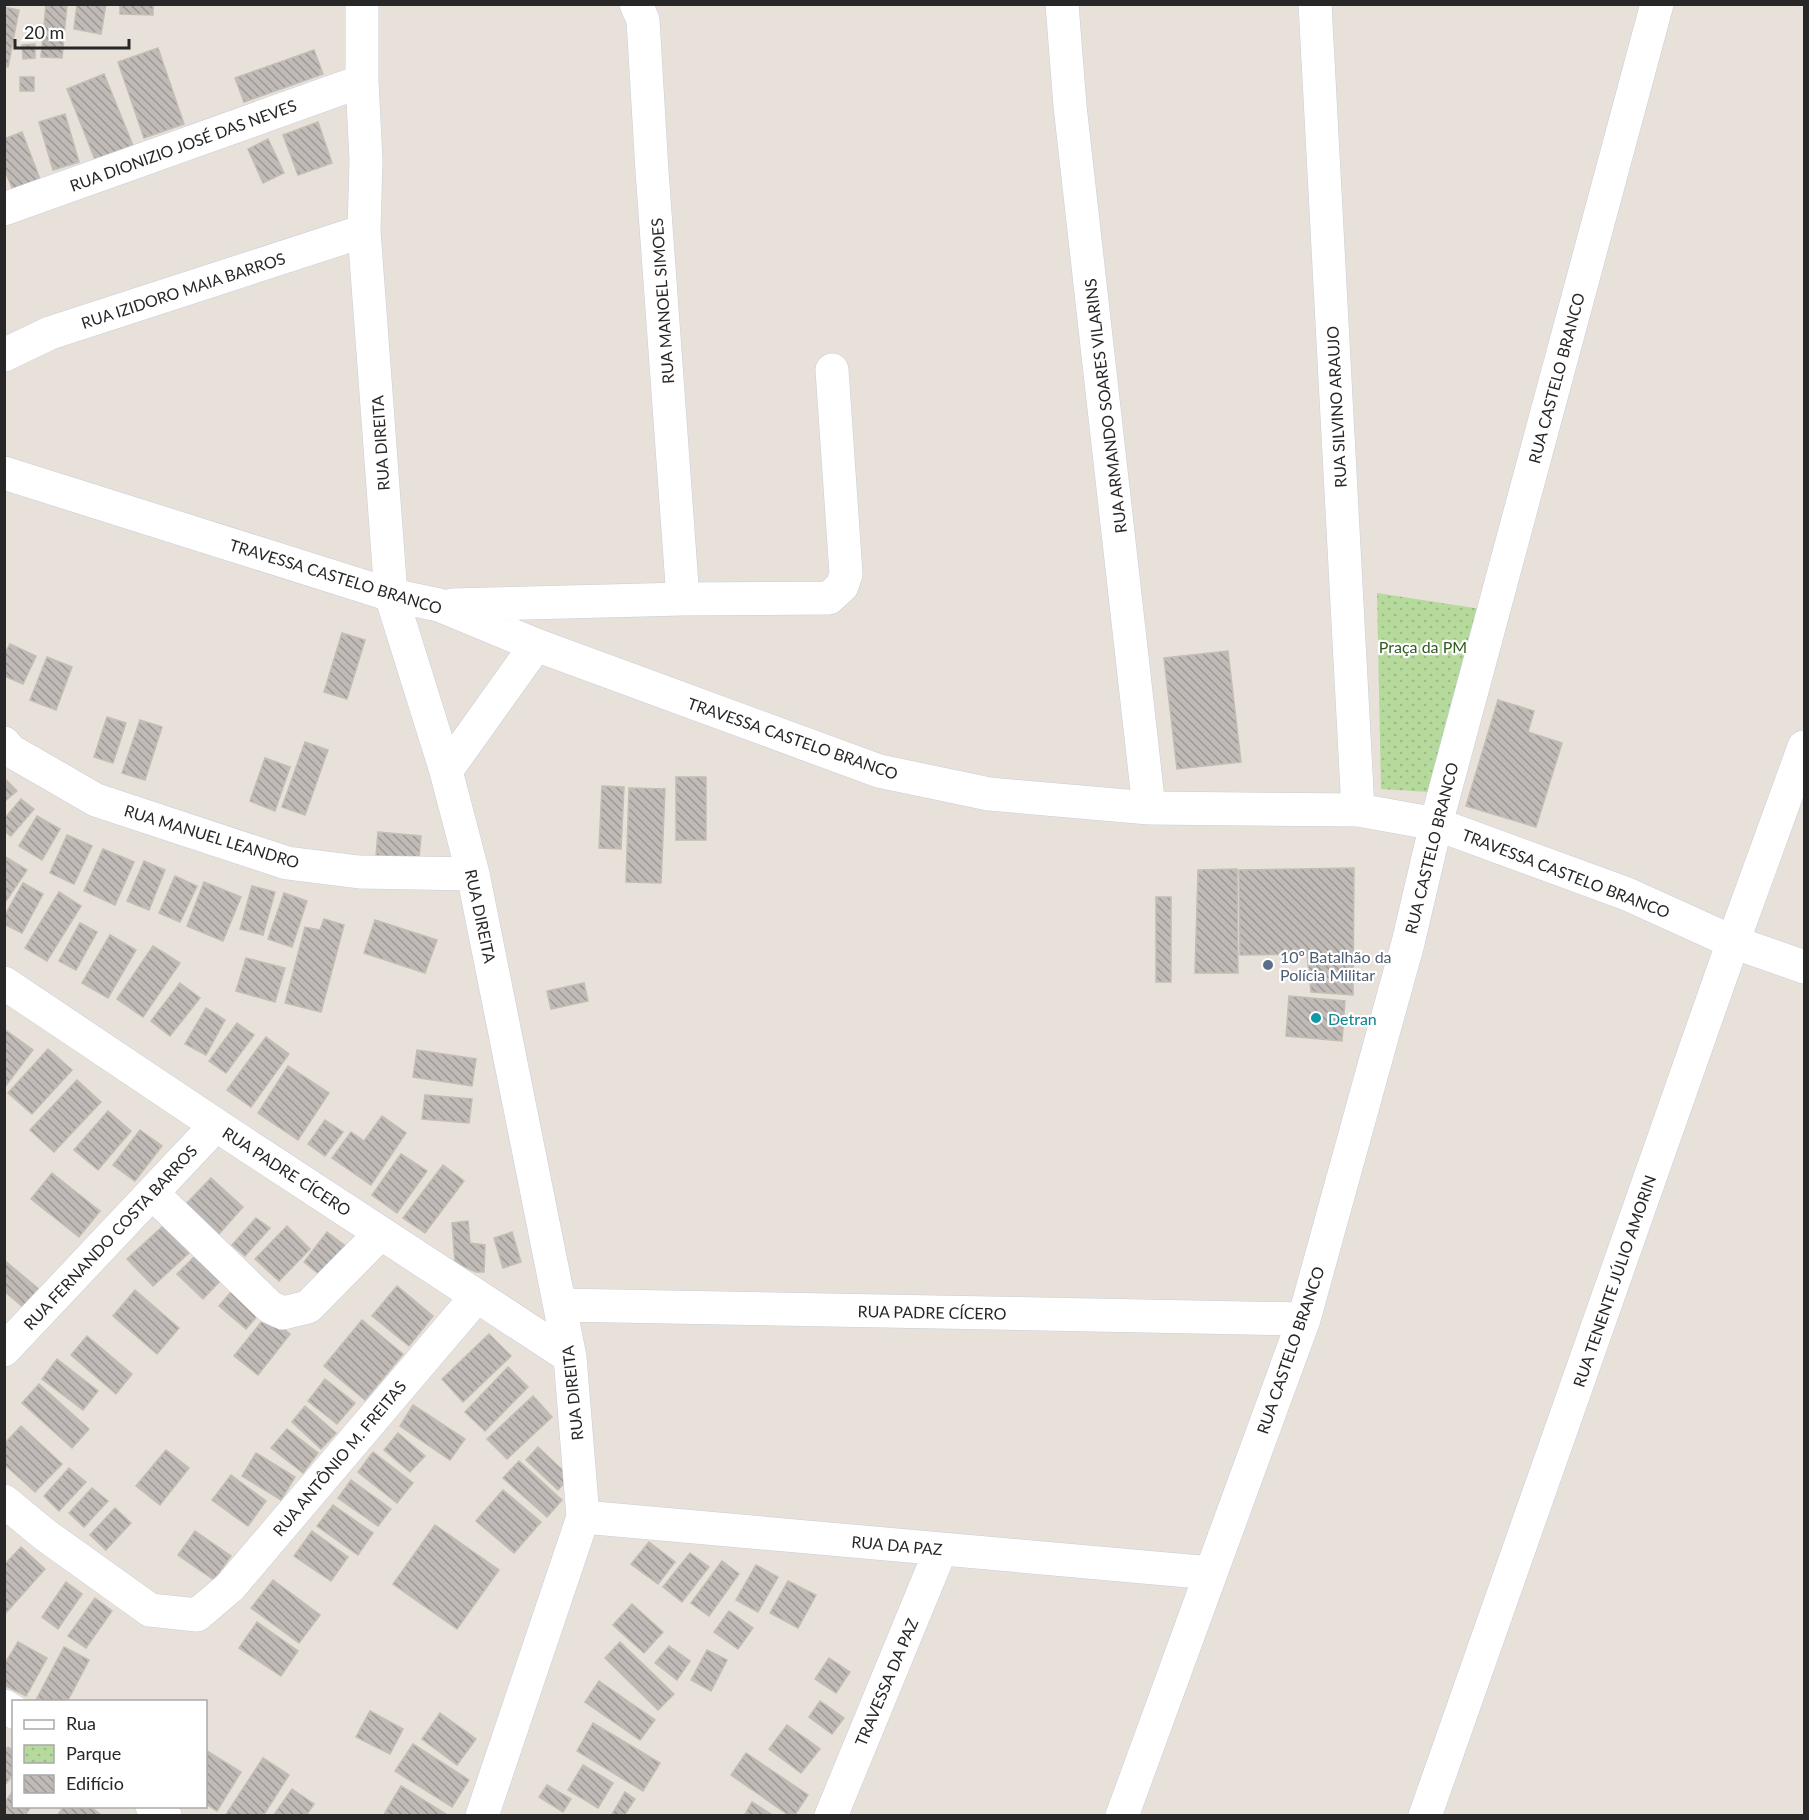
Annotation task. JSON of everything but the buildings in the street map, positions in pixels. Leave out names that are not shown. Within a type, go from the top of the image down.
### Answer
[{"type":"street","name":"RUA DIREITA","points":[[362,4],[362,81],[366,160],[364,231],[391,595],[446,771],[473,873],[570,1357],[583,1517],[482,1815]]},
{"type":"street","name":"RUA MANOEL SIMOES","points":[[636,4],[643,20],[683,599]]},
{"type":"street","name":"RUA ARMANDO SOARES VILARINS","points":[[1062,4],[1070,106],[1149,808]]},
{"type":"street","name":"RUA SILVINO ARAUJO","points":[[1315,4],[1358,810]]},
{"type":"street","name":"RUA CASTELO BRANCO","points":[[1122,1815],[1304,1319],[1408,943],[1436,824],[1658,4]]},
{"type":"street","name":"RUA DIONIZIO JOSÉ DAS NEVES","points":[[4,210],[362,81]]},
{"type":"street","name":"RUA IZIDORO MAIA BARROS","points":[[4,355],[50,333],[364,231]]},
{"type":"street","points":[[438,605],[829,598],[842,586],[846,574],[832,370]]},
{"type":"street","name":"TRAVESSA CASTELO BRANCO","points":[[4,473],[391,595],[438,605],[536,645],[879,771],[989,795],[1149,808],[1358,810],[1436,824],[1627,894],[1733,942],[1804,967]]},
{"type":"street","points":[[446,771],[536,645]]},
{"type":"street","name":"RUA MANUEL LEANDRO","points":[[4,743],[11,751],[96,800],[287,863],[359,872],[473,873]]},
{"type":"street","name":"RUA TENENTE JÚLIO AMORIN","points":[[1425,1815],[1804,747]]},
{"type":"street","name":"RUA PADRE CÍCERO","points":[[4,983],[570,1357]]},
{"type":"street","name":"RUA FERNANDO COSTA BARROS","points":[[4,1350],[216,1125]]},
{"type":"street","points":[[152,1193],[270,1307],[283,1313],[308,1307],[381,1233]]},
{"type":"street","name":"RUA ANTÔNIO M. FREITAS","points":[[4,1501],[44,1534],[150,1610],[197,1615],[230,1587],[477,1296]]},
{"type":"street","name":"RUA PADRE CÍCERO","points":[[560,1305],[1304,1319]]},
{"type":"street","name":"RUA DA PAZ","points":[[583,1517],[1211,1573]]},
{"type":"street","name":"TRAVESSA DA PAZ","points":[[831,1815],[942,1549]]},
{"type":"green space","name":"Praça da PM","points":[[1377,593],[1481,609],[1429,792],[1381,789]]},
{"type":"place","name":"10º Batalhão da Polícia Militar","points":[[1268,965]]},
{"type":"place","name":"Detran","points":[[1316,1018]]}]
